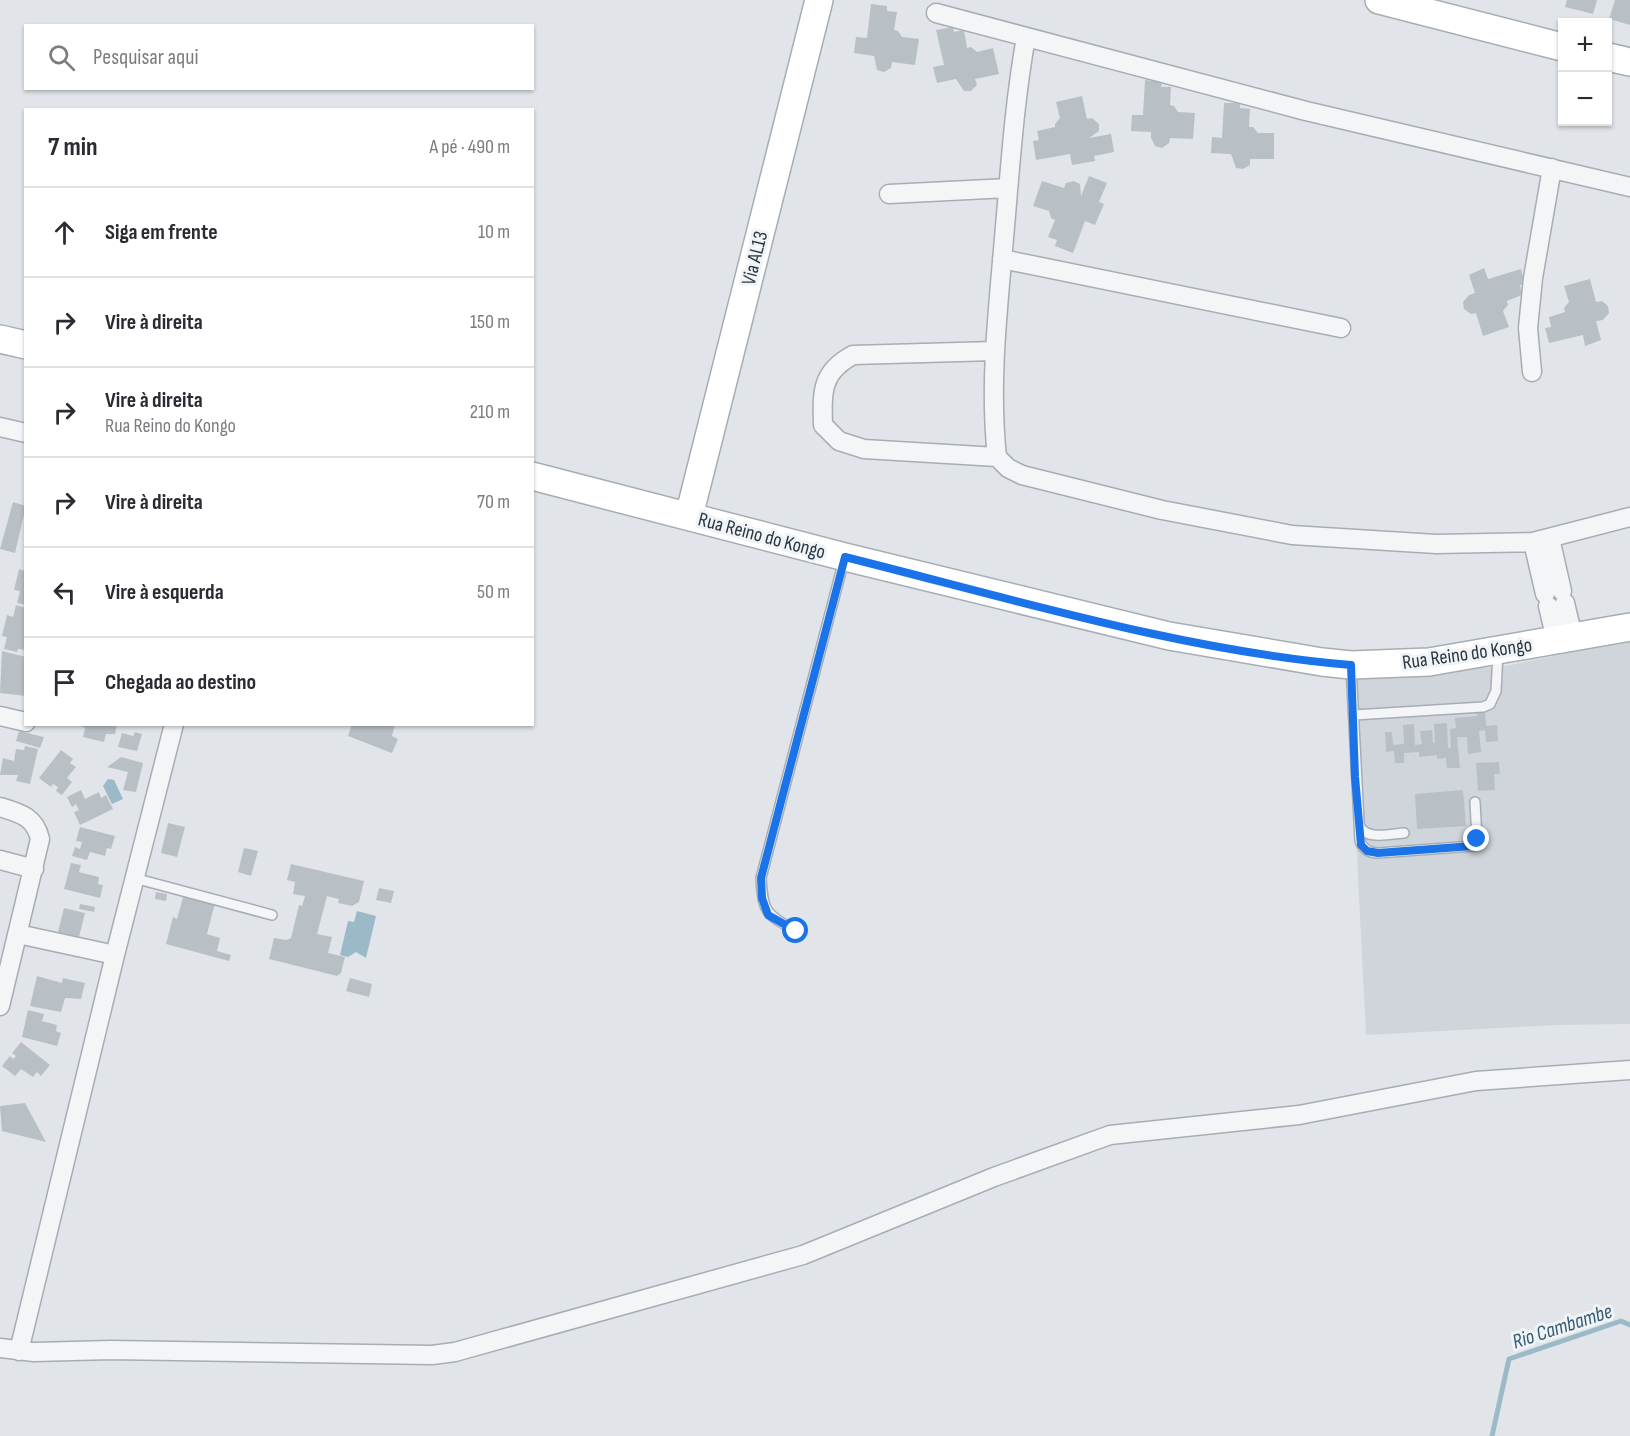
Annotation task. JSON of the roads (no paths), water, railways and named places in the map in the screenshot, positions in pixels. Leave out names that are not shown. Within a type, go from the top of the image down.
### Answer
[{"type":"street","name":"Via AL13","points":[[689,516],[819,0]]},
{"type":"street","points":[[1387,1],[1558,46]]},
{"type":"street","points":[[936,13],[1306,111],[1630,187]]},
{"type":"street","points":[[1026,38],[1015,111],[994,351],[993,424],[997,457],[1008,468],[1022,475],[1162,510],[1292,535],[1436,544],[1542,540],[1630,518]]},
{"type":"street","points":[[1612,58],[1630,62]]},
{"type":"street","points":[[1532,372],[1528,328],[1532,288],[1552,168]]},
{"type":"street","points":[[889,194],[1008,188]]},
{"type":"street","points":[[1002,259],[1341,328]]},
{"type":"street","points":[[0,339],[24,345]]},
{"type":"street","points":[[994,351],[853,355],[838,363],[826,379],[822,402],[823,425],[839,441],[864,449],[997,457]]},
{"type":"street","points":[[0,427],[24,433]]},
{"type":"street","name":"Rua Reino do Kongo","points":[[534,477],[845,557],[1169,636],[1302,660],[1351,665],[1429,662],[1630,627]]},
{"type":"street","points":[[1542,540],[1564,638]]},
{"type":"street","points":[[0,716],[24,722]]},
{"type":"street","points":[[19,1351],[134,878],[173,726]]},
{"type":"street","points":[[0,807],[18,812],[34,824],[40,839],[0,1006]]},
{"type":"street","points":[[0,860],[34,869]]},
{"type":"street","points":[[18,934],[115,956]]},
{"type":"street","points":[[0,1348],[19,1351],[432,1355],[455,1352],[803,1255],[994,1177],[1110,1135],[1299,1115],[1476,1081],[1630,1070]]},
{"type":"lane","points":[[796,931],[768,915],[762,898],[761,878],[845,557]]},
{"type":"lane","points":[[1354,715],[1483,707],[1490,704],[1496,691],[1498,650]]},
{"type":"lane","points":[[1351,665],[1359,823],[1363,847],[1370,852],[1378,853],[1473,846],[1477,839],[1475,802]]},
{"type":"lane","points":[[1359,823],[1361,831],[1372,835]]},
{"type":"lane","points":[[1363,847],[1364,839],[1372,835],[1404,833]]},
{"type":"lane","points":[[134,878],[272,915]]},
{"type":"water","points":[[108,779],[114,780],[123,799],[112,804],[103,786]]},
{"type":"water","points":[[357,911],[376,916],[366,958],[356,952],[348,957],[340,955],[348,921],[354,922]]},
{"type":"waterway","name":"Rio Cambambe","points":[[1492,1436],[1509,1359],[1621,1321],[1630,1325]]}]
